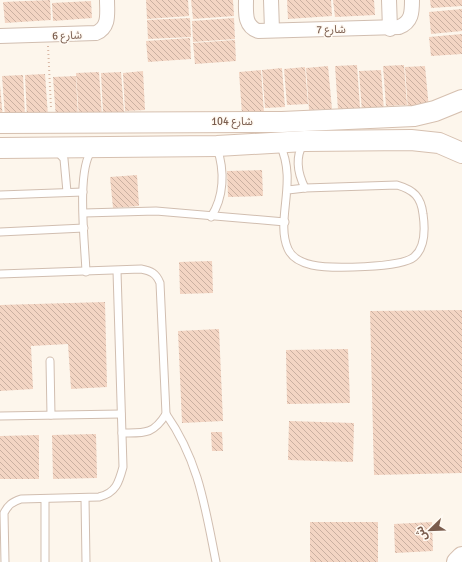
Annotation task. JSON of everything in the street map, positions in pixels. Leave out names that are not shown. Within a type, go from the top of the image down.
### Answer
[{"type":"street","name":"شارع 6","points":[[0,36],[90,34],[101,30],[107,20],[107,0]]},
{"type":"street","name":"شارع 7","points":[[246,0],[249,26],[258,30],[390,29],[405,25],[410,19],[412,12],[412,0]]},
{"type":"street","points":[[271,0],[272,30]]},
{"type":"street","points":[[389,0],[390,29]]},
{"type":"street","name":"شارع 104","points":[[0,123],[178,121],[282,122],[414,116],[436,111],[462,100]]},
{"type":"street","points":[[177,147],[186,136],[184,129],[178,121]]},
{"type":"street","name":"شارع 104","points":[[0,148],[177,147],[305,141],[426,140],[439,143],[462,153]]},
{"type":"street","points":[[457,562],[462,557]]},
{"type":"lane","points":[[305,141],[301,146],[298,163],[300,176],[305,188]]},
{"type":"lane","points":[[279,142],[288,170],[288,190],[284,235],[288,250],[297,260],[312,265],[332,267],[391,265],[404,262],[414,257],[419,251],[424,236],[421,203],[416,194],[406,188],[397,185],[305,188],[288,190]]},
{"type":"lane","points":[[211,217],[219,204],[221,191],[222,173],[217,146]]},
{"type":"lane","points":[[54,147],[64,159],[67,192]]},
{"type":"lane","points":[[86,272],[83,192],[86,160],[94,147]]},
{"type":"lane","points":[[0,194],[83,192]]},
{"type":"lane","points":[[84,213],[156,211],[211,217],[285,222]]},
{"type":"lane","points":[[0,232],[84,228]]},
{"type":"lane","points":[[0,274],[141,269],[151,271],[157,276],[160,283],[166,414],[180,434],[190,455],[201,490],[216,562]]},
{"type":"lane","points":[[5,562],[4,513],[7,506],[21,499],[85,498],[108,495],[118,483],[122,467],[122,433],[117,271]]},
{"type":"lane","points":[[50,361],[51,415]]},
{"type":"lane","points":[[0,416],[121,414]]},
{"type":"lane","points":[[122,433],[145,433],[153,430],[159,425],[166,414]]},
{"type":"lane","points":[[85,498],[86,562]]},
{"type":"lane","points":[[45,499],[45,562]]},
{"type":"path","points":[[47,35],[52,123]]},
{"type":"building","points":[[50,0],[51,20],[5,23],[3,2]]},
{"type":"building","points":[[146,0],[188,0],[189,16],[147,19]]},
{"type":"building","points":[[191,0],[233,0],[234,16],[193,19]]},
{"type":"building","points":[[287,0],[331,0],[332,16],[288,19]]},
{"type":"building","points":[[333,0],[374,0],[375,15],[335,17]]},
{"type":"building","points":[[430,0],[462,0],[462,6],[431,8]]},
{"type":"building","points":[[91,1],[92,18],[53,21],[52,3]]},
{"type":"building","points":[[462,9],[462,31],[431,34],[429,12]]},
{"type":"building","points":[[190,18],[191,37],[148,39],[147,20]]},
{"type":"building","points":[[234,18],[235,39],[193,42],[192,21]]},
{"type":"building","points":[[462,34],[462,54],[431,56],[429,37]]},
{"type":"building","points":[[190,38],[191,59],[148,62],[146,41]]},
{"type":"building","points":[[235,40],[236,61],[195,64],[193,43]]},
{"type":"building","points":[[357,65],[360,108],[338,110],[335,66]]},
{"type":"building","points":[[404,65],[407,105],[386,106],[383,66]]},
{"type":"building","points":[[328,66],[332,109],[309,110],[306,68]]},
{"type":"building","points":[[425,66],[429,109],[408,111],[405,67]]},
{"type":"building","points":[[305,67],[308,104],[287,105],[284,69]]},
{"type":"building","points":[[282,68],[285,107],[265,108],[262,70]]},
{"type":"building","points":[[261,70],[264,113],[242,114],[239,72]]},
{"type":"building","points":[[381,70],[384,111],[362,112],[359,71]]},
{"type":"building","points":[[143,71],[145,110],[125,111],[123,73]]},
{"type":"building","points":[[99,72],[102,117],[79,119],[76,73]]},
{"type":"building","points":[[121,72],[124,112],[103,113],[101,73]]},
{"type":"building","points":[[45,74],[48,116],[27,118],[25,75]]},
{"type":"building","points":[[23,75],[25,116],[5,117],[2,76]]},
{"type":"building","points":[[76,76],[78,118],[56,119],[53,77]]},
{"type":"building","points":[[0,85],[3,119],[0,119]]},
{"type":"building","points":[[262,170],[263,196],[228,197],[227,171]]},
{"type":"building","points":[[137,175],[139,206],[113,208],[110,177]]},
{"type":"building","points":[[212,261],[213,293],[180,294],[179,262]]},
{"type":"building","points":[[105,302],[107,387],[71,389],[68,344],[31,346],[33,389],[0,391],[0,305]]},
{"type":"building","points":[[462,310],[462,473],[374,475],[370,311]]},
{"type":"building","points":[[219,329],[223,421],[182,423],[178,331]]},
{"type":"building","points":[[348,349],[350,403],[287,404],[286,350]]},
{"type":"building","points":[[289,421],[354,423],[353,462],[288,460]]},
{"type":"building","points":[[211,432],[222,432],[223,451],[212,451]]},
{"type":"building","points":[[96,434],[97,478],[53,479],[52,435]]},
{"type":"building","points":[[39,435],[39,479],[0,479],[0,436]]},
{"type":"building","points":[[310,522],[378,522],[378,562],[310,562]]},
{"type":"building","points":[[432,522],[433,551],[395,553],[394,524]]}]
